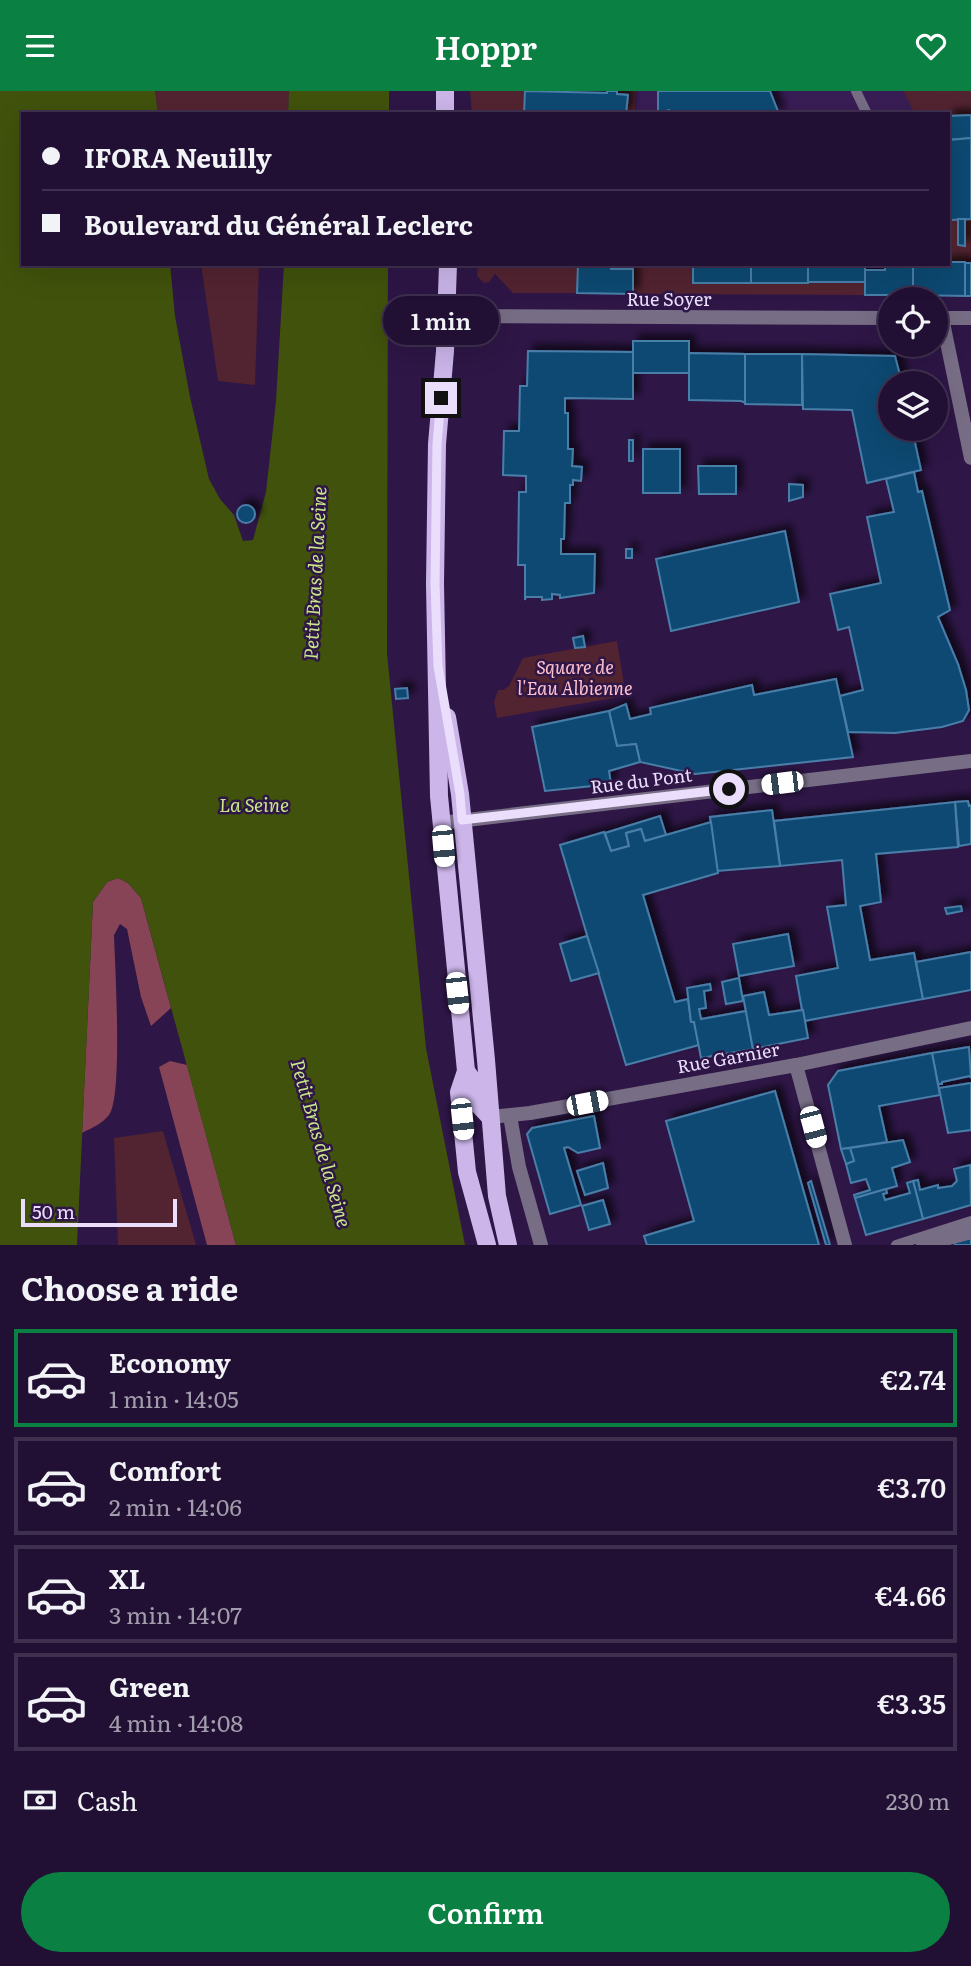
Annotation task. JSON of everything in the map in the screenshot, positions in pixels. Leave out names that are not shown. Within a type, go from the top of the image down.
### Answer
[{"type":"main road","points":[[444,91],[445,112]]},
{"type":"main road","points":[[448,266],[437,444],[435,584],[440,823],[466,1071],[459,1092],[467,1172],[487,1245]]},
{"type":"main road","points":[[438,666],[460,794],[497,1196],[508,1245]]},
{"type":"main road","points":[[466,1071],[474,1082],[475,1101],[490,1117]]},
{"type":"street","name":"Rue Soyer","points":[[446,316],[878,318]]},
{"type":"street","points":[[948,318],[971,318]]},
{"type":"street","points":[[948,357],[971,458]]},
{"type":"street","name":"Rue du Pont","points":[[440,823],[971,761]]},
{"type":"street","name":"Rue Garnier","points":[[490,1117],[510,1117],[796,1065],[971,1028]]},
{"type":"street","points":[[796,1065],[845,1245]]},
{"type":"street","points":[[510,1117],[519,1167],[541,1245]]},
{"type":"street","points":[[923,1245],[971,1232]]},
{"type":"lane","points":[[856,91],[866,112]]},
{"type":"lane","points":[[896,1245],[971,1221]]},
{"type":"shaded area","points":[[636,91],[903,91],[914,112],[635,112]]},
{"type":"shaded area","points":[[118,878],[128,883],[141,898],[171,1008],[151,1026],[141,997],[127,929],[120,924],[114,935],[117,1058],[113,1103],[107,1118],[82,1133],[93,902],[107,882]]},
{"type":"shaded area","points":[[170,1061],[187,1065],[236,1245],[207,1245],[159,1067]]},
{"type":"green space","points":[[155,91],[289,91],[288,112],[158,112]]},
{"type":"green space","points":[[470,91],[525,91],[524,112],[472,112]]},
{"type":"green space","points":[[617,91],[636,91],[635,112],[626,112],[628,95],[617,94]]},
{"type":"green space","points":[[903,91],[971,91],[971,115],[914,112]]},
{"type":"green space","points":[[950,149],[958,219],[958,245],[965,245],[965,219],[971,219],[971,263],[950,262]]},
{"type":"green space","points":[[201,266],[259,266],[255,385],[218,381]]},
{"type":"green space","points":[[478,266],[578,266],[577,293],[513,293],[495,274],[489,282],[484,283],[477,276]]},
{"type":"green space","points":[[611,266],[693,266],[694,283],[865,282],[865,295],[633,294]]},
{"type":"green space","name":"Square de l'Eau Albienne","points":[[617,641],[626,696],[497,718],[494,702],[498,690],[509,686],[523,658]]},
{"type":"green space","points":[[163,1131],[196,1245],[118,1245],[114,1138]]},
{"type":"water","name":"La Seine","points":[[0,91],[155,91],[158,112],[21,112],[21,266],[170,266],[175,316],[209,479],[220,499],[234,515],[243,541],[253,540],[266,492],[276,401],[284,266],[388,266],[387,653],[426,1048],[465,1245],[236,1245],[141,898],[128,883],[118,878],[107,882],[93,902],[77,1245],[0,1245]]},
{"type":"water","points":[[289,91],[389,91],[389,112],[288,112]]},
{"type":"building","points":[[525,91],[617,91],[617,94],[628,95],[626,112],[524,112]]},
{"type":"building","points":[[658,91],[770,91],[778,112],[669,110],[658,112]]},
{"type":"building","points":[[971,115],[971,138],[950,140],[950,116]]},
{"type":"building","points":[[971,138],[971,219],[951,220],[950,140]]},
{"type":"building","points":[[958,219],[965,219],[965,246],[958,245]]},
{"type":"building","points":[[950,262],[965,262],[965,296],[948,296],[948,287],[913,287],[913,266],[950,266]]},
{"type":"building","points":[[965,263],[971,263],[971,296],[965,296]]},
{"type":"building","points":[[578,266],[633,269],[633,294],[577,293]]},
{"type":"building","points":[[693,266],[751,266],[751,283],[693,283]]},
{"type":"building","points":[[751,266],[808,266],[808,283],[751,283]]},
{"type":"building","points":[[808,266],[865,266],[865,282],[808,282]]},
{"type":"building","points":[[913,266],[913,287],[878,287],[878,295],[865,295],[865,270],[885,270],[885,267]]},
{"type":"building","points":[[633,341],[689,341],[689,373],[633,373]]},
{"type":"building","points":[[528,351],[633,352],[633,399],[565,398],[565,413],[568,413],[568,449],[573,449],[572,466],[582,467],[581,481],[573,480],[573,485],[570,485],[570,503],[565,503],[561,554],[595,554],[594,593],[560,598],[560,595],[552,594],[552,599],[526,597],[525,600],[525,565],[518,565],[519,492],[526,492],[526,476],[503,475],[504,431],[519,431],[520,386],[527,386]]},
{"type":"building","points":[[689,353],[745,354],[746,403],[689,400]]},
{"type":"building","points":[[745,354],[802,354],[802,405],[745,404]]},
{"type":"building","points":[[802,354],[895,357],[899,371],[878,371],[878,441],[915,441],[921,470],[867,483],[852,410],[803,409]]},
{"type":"building","points":[[629,440],[633,440],[633,461],[629,461]]},
{"type":"building","points":[[643,449],[680,449],[680,493],[643,493]]},
{"type":"building","points":[[698,466],[736,466],[736,494],[699,494]]},
{"type":"building","points":[[914,472],[918,492],[922,491],[950,610],[938,617],[958,664],[969,710],[963,721],[942,727],[895,733],[848,732],[840,696],[863,690],[849,627],[838,630],[830,594],[881,583],[867,517],[894,512],[886,479]]},
{"type":"building","points":[[789,484],[803,485],[803,497],[789,501]]},
{"type":"building","points":[[242,505],[250,505],[255,514],[253,521],[242,523],[237,518],[237,510]]},
{"type":"building","points":[[785,531],[799,602],[671,631],[656,559]]},
{"type":"building","points":[[626,549],[632,549],[632,558],[626,558]]},
{"type":"building","points":[[583,636],[585,647],[575,648],[573,638]]},
{"type":"building","points":[[836,679],[853,757],[695,774],[640,762],[636,744],[617,746],[609,711],[626,704],[630,719],[651,714],[650,708],[752,685],[754,695]]},
{"type":"building","points":[[407,688],[408,698],[396,699],[395,689]]},
{"type":"building","points":[[609,711],[617,746],[636,744],[640,762],[609,771],[611,784],[545,791],[532,727]]},
{"type":"building","points":[[968,801],[969,806],[971,805],[971,844],[959,846],[955,802]]},
{"type":"building","points":[[955,802],[958,847],[876,854],[881,902],[860,906],[870,960],[914,953],[923,999],[804,1021],[796,976],[838,968],[827,907],[846,905],[842,860],[780,866],[774,821]]},
{"type":"building","points":[[772,810],[780,866],[717,871],[710,817]]},
{"type":"building","points":[[660,816],[666,835],[645,841],[641,829],[626,833],[629,846],[611,851],[605,833]]},
{"type":"building","points":[[711,822],[718,873],[643,895],[675,1002],[688,999],[691,1022],[694,1022],[699,1045],[626,1065],[560,845],[604,832],[611,851],[629,846],[626,833],[641,829],[645,841]]},
{"type":"building","points":[[961,906],[962,911],[947,914],[945,908]]},
{"type":"building","points":[[788,934],[794,966],[739,976],[733,944]]},
{"type":"building","points":[[587,936],[599,973],[571,981],[560,944]]},
{"type":"building","points":[[971,952],[971,990],[923,999],[916,962]]},
{"type":"building","points":[[739,978],[743,1001],[726,1004],[722,982]]},
{"type":"building","points":[[710,984],[711,990],[704,991],[706,1008],[699,1009],[701,1019],[746,1011],[753,1049],[701,1058],[694,1022],[691,1022],[687,988]]},
{"type":"building","points":[[764,992],[769,1015],[803,1010],[808,1038],[753,1049],[743,996]]},
{"type":"building","points":[[969,1047],[971,1078],[970,1076],[938,1084],[932,1053]]},
{"type":"building","points":[[932,1053],[940,1095],[879,1106],[887,1142],[841,1149],[828,1085],[838,1071]]},
{"type":"building","points":[[971,1083],[971,1130],[948,1133],[939,1088]]},
{"type":"building","points":[[775,1091],[819,1245],[647,1245],[644,1236],[694,1221],[666,1121]]},
{"type":"building","points":[[594,1116],[600,1148],[578,1153],[568,1147],[564,1148],[581,1205],[550,1214],[527,1134],[532,1128]]},
{"type":"building","points":[[903,1140],[910,1162],[892,1168],[897,1186],[855,1198],[854,1195],[870,1190],[866,1179],[851,1183],[846,1164],[854,1161],[850,1148]]},
{"type":"building","points":[[850,1148],[854,1161],[846,1164],[841,1149]]},
{"type":"building","points":[[603,1163],[608,1188],[585,1195],[577,1171]]},
{"type":"building","points":[[970,1165],[971,1205],[923,1219],[913,1181],[918,1180],[920,1190],[938,1185],[938,1188],[952,1186],[957,1181],[954,1169]]},
{"type":"building","points":[[811,1181],[830,1245],[826,1245],[808,1183]]},
{"type":"building","points":[[913,1181],[923,1219],[866,1235],[855,1198],[886,1189],[887,1193],[883,1194],[885,1200],[910,1193],[907,1183]]},
{"type":"building","points":[[603,1200],[610,1224],[589,1230],[582,1206]]},
{"type":"building","points":[[971,1238],[971,1245],[955,1245],[954,1242]]},
{"type":"route","points":[[441,398],[437,444],[435,584],[438,666],[462,820],[729,789]]},
{"type":"water label","name":"Petit Bras de la Seine","points":[[314,573]]},
{"type":"water label","name":"Petit Bras de la Seine","points":[[322,1143]]}]
